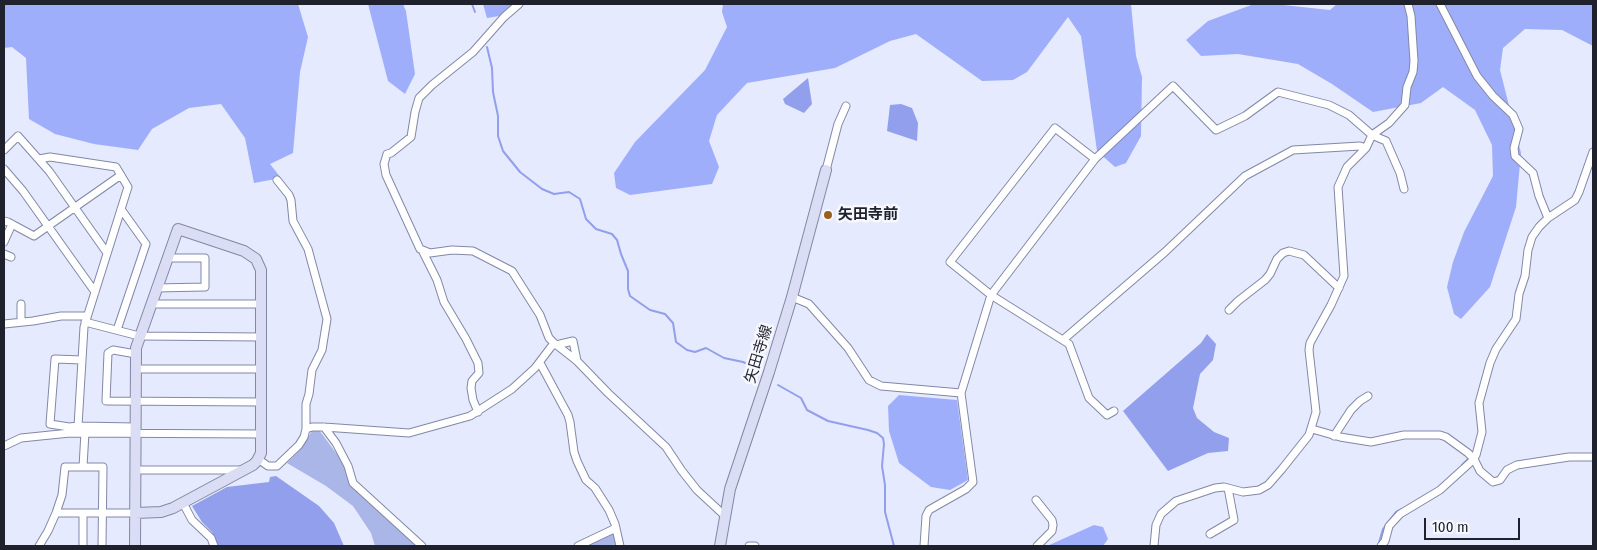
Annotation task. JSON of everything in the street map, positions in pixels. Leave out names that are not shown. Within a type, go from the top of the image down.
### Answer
[{"type":"street","points":[[478,412],[471,388],[472,381],[479,373],[478,363],[466,338],[444,302],[437,280],[386,175],[384,164],[387,154],[392,153],[411,137],[415,112],[420,98],[473,52],[504,17],[519,4]]},
{"type":"street","points":[[1154,546],[1156,525],[1160,514],[1176,501],[1208,490],[1224,487],[1237,492],[1259,490],[1268,484],[1305,441],[1312,429],[1315,420],[1315,406],[1309,350],[1314,334],[1340,288],[1344,276],[1338,187],[1347,167],[1366,148],[1372,135],[1389,123],[1405,105],[1407,86],[1413,72],[1414,61],[1411,16],[1408,4]]},
{"type":"street","points":[[1440,4],[1477,76],[1493,96],[1513,115],[1519,129],[1514,148],[1515,156],[1533,173],[1539,196],[1548,218]]},
{"type":"street","points":[[924,546],[926,516],[929,510],[966,489],[973,482],[961,394],[991,295],[1095,159],[1173,86],[1216,130],[1245,116],[1278,92],[1329,106],[1349,115],[1372,135],[1386,142],[1400,173],[1404,189]]},
{"type":"street","points":[[826,170],[838,124],[846,106]]},
{"type":"street","points":[[1095,159],[1055,128],[950,262],[991,295],[1064,339],[1069,344],[1089,398],[1107,415],[1114,411]]},
{"type":"street","points":[[4,150],[18,136],[39,158],[107,252]]},
{"type":"street","points":[[1064,339],[1165,252],[1245,176],[1294,150],[1360,146],[1366,148]]},
{"type":"street","points":[[1381,546],[1386,538],[1389,526],[1400,514],[1440,490],[1474,459],[1482,432],[1479,403],[1490,363],[1503,338],[1516,319],[1519,294],[1525,276],[1528,250],[1532,237],[1548,218],[1575,200],[1580,192],[1593,152]]},
{"type":"street","points":[[39,158],[50,157],[116,167],[128,187],[83,333],[78,426]]},
{"type":"street","points":[[4,169],[95,292]]},
{"type":"street","name":"矢田寺線","points":[[720,546],[730,489],[792,297],[826,170]]},
{"type":"street","points":[[4,221],[34,236],[121,175]]},
{"type":"street","points":[[258,459],[268,466],[277,466],[299,445],[304,437],[306,429],[306,400],[309,394],[313,366],[322,350],[327,314],[308,249],[293,221],[289,195],[277,180]]},
{"type":"street","points":[[117,330],[146,244],[121,209]]},
{"type":"street","points":[[4,242],[12,224]]},
{"type":"street","points":[[56,513],[135,513],[161,512],[183,503],[252,465],[258,459],[261,453],[261,270],[256,259],[244,251],[178,229],[167,258],[139,336],[136,354],[135,430],[135,470],[135,513],[135,546]]},
{"type":"street","points":[[422,250],[430,254],[452,250],[474,251],[512,271],[540,316],[549,338],[577,361],[608,393],[666,446],[689,481],[724,516]]},
{"type":"street","points":[[1229,310],[1265,280],[1277,259],[1283,253],[1289,251],[1304,255],[1340,288]]},
{"type":"street","points":[[156,288],[205,287],[205,258],[167,258]]},
{"type":"street","points":[[792,297],[810,304],[848,348],[869,380],[881,386],[961,394]]},
{"type":"street","points":[[21,304],[21,322]]},
{"type":"street","points":[[151,304],[262,304]]},
{"type":"street","points":[[4,324],[61,316],[86,319],[139,336],[262,336]]},
{"type":"street","points":[[306,429],[324,427],[409,433],[478,412],[512,389],[540,363],[555,344],[573,341],[577,361]]},
{"type":"street","points":[[136,354],[112,350],[108,353],[106,401],[261,402]]},
{"type":"street","points":[[82,360],[56,359],[50,424],[69,427],[261,434]]},
{"type":"street","points":[[540,363],[568,415],[577,461],[586,480],[595,488],[609,510],[620,546]]},
{"type":"street","points":[[136,369],[262,369]]},
{"type":"street","points":[[1334,436],[1351,410],[1368,396]]},
{"type":"street","points":[[324,427],[336,443],[348,466],[353,483],[422,546]]},
{"type":"street","points":[[1312,429],[1334,436],[1370,442],[1404,435],[1440,435],[1446,437],[1474,459],[1480,471],[1493,482],[1500,480],[1508,470],[1517,465],[1569,457],[1593,457]]},
{"type":"street","points":[[4,446],[22,438],[55,433],[135,430]]},
{"type":"street","points":[[83,467],[84,432]]},
{"type":"street","points":[[50,546],[40,544],[56,513],[62,495],[65,467],[103,467],[102,546]]},
{"type":"street","points":[[135,470],[243,470]]},
{"type":"street","points":[[1210,534],[1234,520],[1228,488]]},
{"type":"street","points":[[1036,500],[1052,520],[1053,525],[1052,531],[1037,546]]},
{"type":"street","points":[[183,503],[192,520],[211,538],[214,546]]},
{"type":"street","points":[[83,513],[83,546]]},
{"type":"street","points":[[578,546],[616,528]]},
{"type":"street","points":[[749,546],[755,546]]},
{"type":"shaded area","points":[[4,4],[298,4],[308,37],[300,72],[293,153],[270,164],[281,178],[254,183],[245,138],[221,104],[189,108],[152,129],[138,150],[94,144],[55,134],[29,119],[26,58],[12,47],[4,48]]},
{"type":"shaded area","points":[[368,4],[403,4],[406,11],[415,74],[405,94],[388,81]]},
{"type":"shaded area","points":[[483,4],[517,4],[499,16],[487,18]]},
{"type":"shaded area","points":[[723,4],[1131,4],[1136,56],[1142,77],[1141,136],[1126,163],[1115,167],[1097,151],[1081,36],[1068,17],[1027,72],[1013,80],[982,81],[916,34],[890,41],[835,68],[747,83],[717,115],[709,141],[719,167],[712,184],[630,195],[616,188],[614,173],[635,142],[705,70],[727,27],[722,12]]},
{"type":"shaded area","points":[[1254,4],[1274,4],[1330,10],[1337,4],[1593,4],[1593,46],[1562,30],[1525,29],[1503,48],[1500,70],[1521,153],[1516,207],[1490,287],[1461,319],[1454,314],[1447,287],[1453,262],[1464,232],[1493,176],[1492,145],[1475,110],[1443,87],[1421,103],[1373,112],[1298,64],[1238,54],[1201,56],[1186,40],[1208,21]]},
{"type":"shaded area","points":[[808,78],[812,104],[804,113],[785,104],[783,99]]},
{"type":"shaded area","points":[[901,104],[912,108],[918,123],[917,141],[887,131],[890,105]]},
{"type":"shaded area","points":[[1207,334],[1216,344],[1213,360],[1200,374],[1193,408],[1197,418],[1214,432],[1229,438],[1228,451],[1208,453],[1168,471],[1123,411],[1201,343]]},
{"type":"shaded area","points":[[899,395],[957,400],[968,480],[950,490],[931,487],[899,463],[889,431],[888,406]]},
{"type":"shaded area","points":[[319,430],[339,457],[356,488],[419,546],[375,546],[371,533],[353,506],[326,486],[287,463],[300,450],[312,431]]},
{"type":"shaded area","points":[[276,476],[319,506],[334,523],[344,546],[217,546],[212,532],[202,522],[192,506],[227,487],[269,482],[270,477]]},
{"type":"shaded area","points":[[1094,525],[1103,527],[1108,539],[1103,546],[1047,546]]},
{"type":"shaded area","points":[[615,532],[618,546],[586,546]]},
{"type":"waterway","points":[[472,4],[475,12]]},
{"type":"waterway","points":[[487,47],[492,68],[493,92],[498,116],[498,136],[503,151],[520,172],[542,189],[554,194],[569,192],[580,199],[586,219],[596,229],[612,234],[617,240],[628,271],[630,296],[650,310],[665,314],[673,323],[676,342],[687,350],[695,352],[706,348],[724,358],[743,362],[760,370]]},
{"type":"waterway","points":[[778,385],[801,398],[807,410],[828,421],[868,430],[877,433],[883,438],[882,466],[885,485],[885,512],[894,546]]},
{"type":"waterway","points":[[1462,465],[1469,458]]},
{"type":"waterway","points":[[1378,546],[1383,529],[1396,512],[1402,509]]},
{"type":"place","name":"矢田寺前","points":[[828,215]]}]
